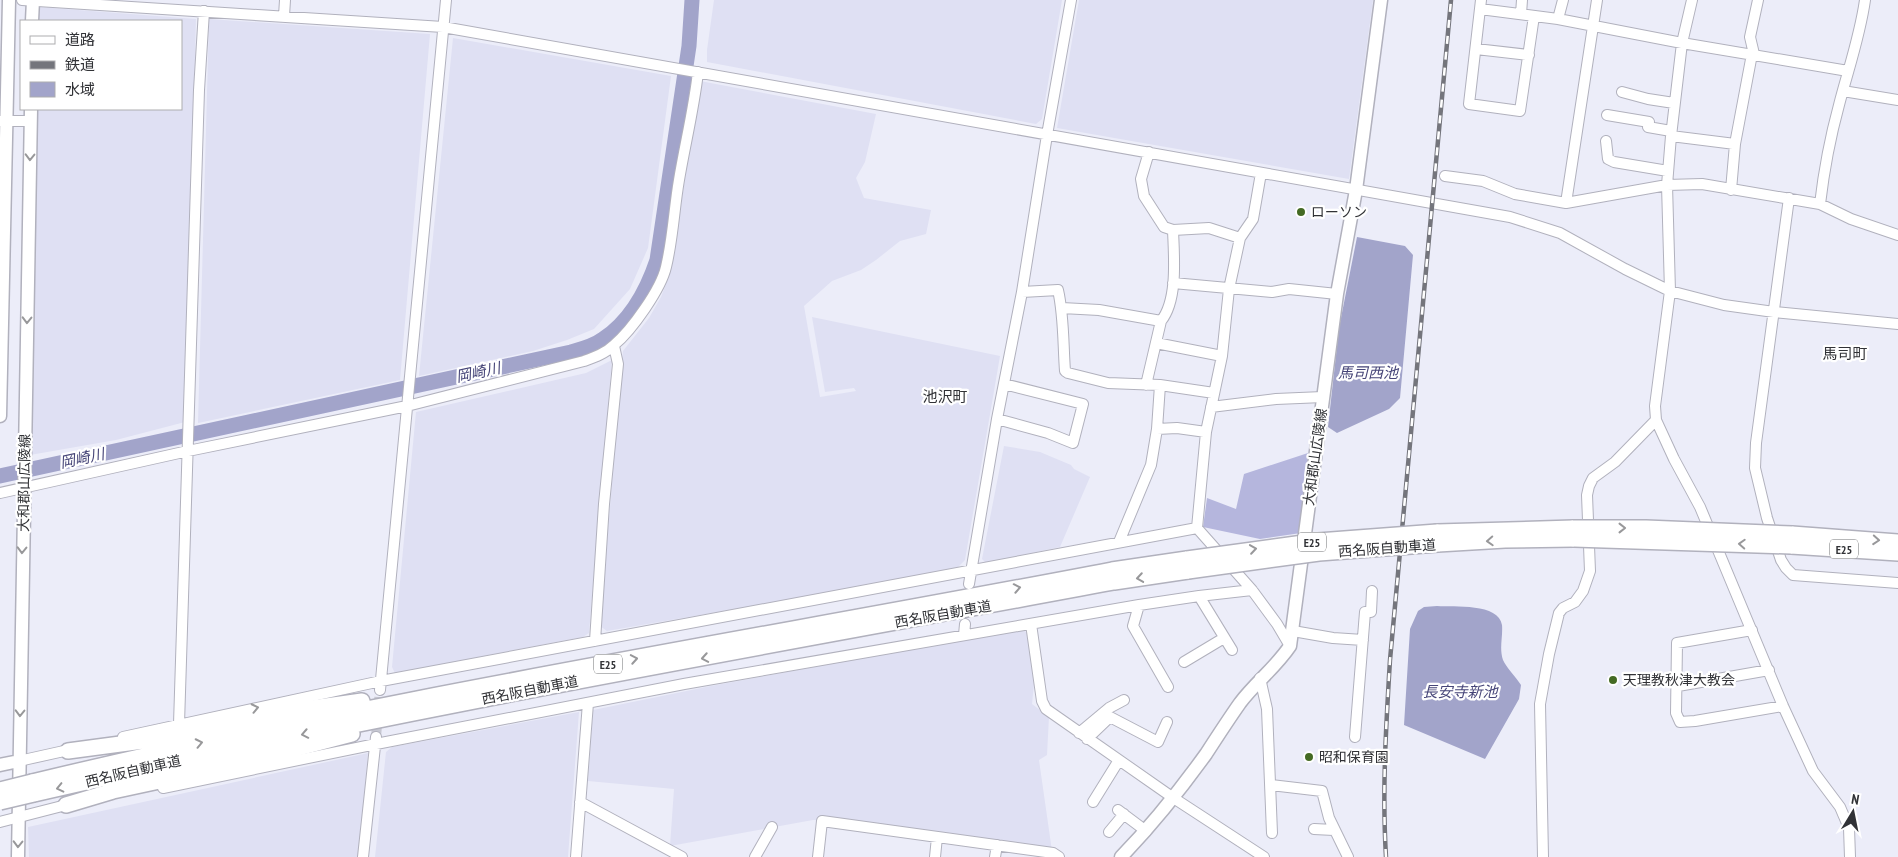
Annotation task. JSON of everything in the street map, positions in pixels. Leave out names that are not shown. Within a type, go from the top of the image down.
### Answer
[{"type":"highway","name":"西名阪自動車道","points":[[0,802],[33,788],[145,755],[279,727],[1112,570],[1319,553],[1437,538],[1574,534],[1898,542]]},
{"type":"highway","name":"西名阪自動車道","points":[[1792,540],[1829,548],[1898,555]]},
{"type":"highway","name":"西名阪自動車道","points":[[0,790],[33,788],[470,702],[1096,586],[1188,565]]},
{"type":"highway","points":[[68,750],[173,737],[321,706],[575,670]]},
{"type":"highway","points":[[66,805],[121,789],[284,752],[470,702]]},
{"type":"main road","points":[[0,416],[3,121],[8,0]]},
{"type":"main road","points":[[32,20],[33,0]]},
{"type":"main road","name":"大和郡山広陵線","points":[[1121,857],[1146,831],[1189,776],[1240,702],[1260,678],[1285,654],[1290,646],[1337,294],[1356,190],[1380,0]]},
{"type":"main road","name":"大和郡山広陵線","points":[[18,857],[30,115]]},
{"type":"main road","points":[[0,765],[19,761]]},
{"type":"street","points":[[22,0],[170,4],[204,11],[443,27],[1510,217],[1537,224],[1560,233],[1625,269],[1670,291],[1724,305],[1774,312],[1898,324]]},
{"type":"street","points":[[284,16],[285,0]]},
{"type":"street","points":[[380,686],[446,0]]},
{"type":"street","points":[[970,584],[997,419],[1022,292],[1071,0]]},
{"type":"street","points":[[1521,14],[1522,0]]},
{"type":"street","points":[[1558,19],[1563,0]]},
{"type":"street","points":[[1566,203],[1597,0]]},
{"type":"street","points":[[1692,0],[1682,43],[1671,134],[1667,185],[1670,291],[1655,406],[1656,420],[1674,459],[1700,507],[1783,706],[1813,771],[1840,807],[1849,828],[1850,857]]},
{"type":"street","points":[[1731,190],[1735,144],[1753,54],[1750,36],[1758,0]]},
{"type":"street","points":[[1820,204],[1826,160],[1855,49],[1865,0]]},
{"type":"street","points":[[1534,16],[1520,111],[1469,104],[1481,4],[1521,14],[1558,19],[1682,43],[1848,71]]},
{"type":"street","points":[[179,724],[198,99],[204,11]]},
{"type":"street","points":[[1476,49],[1529,55]]},
{"type":"street","points":[[0,493],[23,486],[188,449],[407,403],[584,361],[600,355],[614,346],[644,310],[659,287],[666,269],[672,241],[678,184],[695,71]]},
{"type":"street","points":[[1843,91],[1898,100]]},
{"type":"street","points":[[1622,92],[1674,103]]},
{"type":"street","points":[[3,121],[30,115]]},
{"type":"street","points":[[1607,115],[1648,122],[1648,127],[1671,134],[1735,144]]},
{"type":"street","points":[[1606,141],[1608,159],[1614,162],[1668,171]]},
{"type":"street","points":[[1149,152],[1141,179],[1141,187],[1144,196],[1164,227],[1173,230],[1209,228],[1240,238]]},
{"type":"street","points":[[1261,173],[1253,220],[1240,238],[1229,289],[1222,356],[1206,432],[1197,528],[1252,590],[1277,624],[1290,646]]},
{"type":"street","points":[[1445,176],[1483,181],[1515,194],[1566,203],[1667,185],[1702,184],[1820,204],[1851,219],[1898,235]]},
{"type":"street","points":[[1789,198],[1756,443],[1755,468],[1767,518],[1781,560],[1793,575],[1898,582]]},
{"type":"street","points":[[1146,385],[1161,321],[1167,314],[1173,283],[1173,230]]},
{"type":"street","points":[[1173,283],[1272,292],[1289,289],[1337,294]]},
{"type":"street","points":[[1022,292],[1058,290],[1062,308],[1065,371],[1068,374],[1108,384],[1160,384],[1214,393]]},
{"type":"street","points":[[1062,308],[1099,310],[1161,321]]},
{"type":"street","points":[[1156,343],[1222,356]]},
{"type":"street","points":[[595,641],[604,504],[618,364],[614,346]]},
{"type":"street","points":[[997,419],[1073,442],[1083,404],[1004,384]]},
{"type":"street","points":[[1119,542],[1151,465],[1157,429],[1160,384]]},
{"type":"street","points":[[1211,407],[1276,399],[1323,397]]},
{"type":"street","points":[[1543,857],[1540,704],[1559,613],[1563,608],[1575,602],[1583,591],[1590,571],[1587,495],[1589,486],[1593,478],[1615,462],[1656,420]]},
{"type":"street","points":[[1157,429],[1177,428],[1206,432]]},
{"type":"street","points":[[19,761],[179,724],[380,686],[595,641],[1197,528]]},
{"type":"street","points":[[0,822],[66,805],[159,788],[376,741],[588,703],[965,629],[1031,624],[1139,605],[1252,590]]},
{"type":"street","points":[[1356,737],[1365,612],[1371,612],[1372,591]]},
{"type":"street","points":[[1199,596],[1232,650]]},
{"type":"street","points":[[1139,605],[1133,626],[1168,687]]},
{"type":"street","points":[[1031,624],[1042,704],[1046,709],[1172,797],[1264,857]]},
{"type":"street","points":[[1752,630],[1677,644],[1678,686],[1676,713],[1680,722],[1783,706]]},
{"type":"street","points":[[1293,631],[1333,638],[1363,640]]},
{"type":"street","points":[[1184,662],[1224,638]]},
{"type":"street","points":[[1678,686],[1769,670]]},
{"type":"street","points":[[1260,678],[1267,709],[1272,833]]},
{"type":"street","points":[[1083,736],[1108,708],[1124,700]]},
{"type":"street","points":[[576,857],[588,703]]},
{"type":"street","points":[[1083,736],[1110,717],[1158,742],[1167,722]]},
{"type":"street","points":[[364,857],[376,741]]},
{"type":"street","points":[[1093,802],[1119,760]]},
{"type":"street","points":[[1271,785],[1322,791],[1334,830],[1348,857]]},
{"type":"street","points":[[580,802],[682,857]]},
{"type":"street","points":[[1109,832],[1121,812],[1146,831]]},
{"type":"street","points":[[818,857],[822,821],[1053,853],[1059,857]]},
{"type":"street","points":[[755,857],[772,827]]},
{"type":"street","points":[[1314,829],[1334,830]]},
{"type":"street","points":[[935,857],[938,837]]},
{"type":"street","points":[[995,857],[997,845]]},
{"type":"shaded area","points":[[714,0],[1062,0],[1042,119],[1036,124],[707,62]]},
{"type":"shaded area","points":[[1079,0],[1373,0],[1349,179],[1057,128]]},
{"type":"shaded area","points":[[39,7],[196,19],[185,422],[116,440],[30,455],[37,110],[182,110],[182,20],[39,20]]},
{"type":"shaded area","points":[[209,19],[430,34],[400,380],[198,423]]},
{"type":"shaded area","points":[[453,38],[671,76],[648,248],[630,289],[594,329],[533,351],[419,376]]},
{"type":"shaded area","points":[[700,81],[876,114],[865,162],[856,178],[864,198],[931,210],[926,234],[900,241],[861,270],[832,281],[804,306],[820,397],[856,391],[854,388],[825,392],[812,317],[1000,356],[965,560],[958,567],[863,587],[607,631],[600,626],[623,351],[649,318],[661,297],[667,281],[673,258]]},
{"type":"shaded area","points":[[612,360],[589,633],[583,637],[395,673],[392,667],[416,412],[586,373]]},
{"type":"shaded area","points":[[1004,446],[1040,452],[1071,465],[1074,469],[1090,477],[1060,547],[986,563],[982,559]]},
{"type":"shaded area","points":[[1308,453],[1301,533],[1260,539],[1203,527],[1207,498],[1236,509],[1244,474]]},
{"type":"shaded area","points":[[1021,629],[1030,634],[1035,674],[1032,704],[1049,717],[1047,755],[1039,760],[1052,851],[840,821],[813,820],[670,846],[674,789],[588,781],[593,710],[711,686]]},
{"type":"shaded area","points":[[579,712],[568,857],[375,857],[386,752],[392,747]]},
{"type":"shaded area","points":[[368,753],[359,857],[29,857],[28,827]]},
{"type":"water","name":"馬司西池","points":[[1357,237],[1405,246],[1413,255],[1400,398],[1389,409],[1337,433],[1328,427],[1339,328]]},
{"type":"water","name":"長安寺新池","points":[[1424,607],[1475,608],[1493,613],[1499,618],[1502,625],[1501,651],[1503,660],[1521,685],[1519,699],[1485,759],[1404,725],[1410,629],[1418,611]]},
{"type":"waterway","name":"岡崎川","points":[[0,476],[571,352],[588,347],[613,332],[629,314],[643,293],[657,260],[689,46],[692,0]]},
{"type":"tunnel","points":[[376,737],[380,690]]},
{"type":"railway","points":[[1386,857],[1384,783],[1390,660],[1451,0]]},
{"type":"place","name":"ローソン","points":[[1301,212]]},
{"type":"place","name":"天理教秋津大教会","points":[[1613,680]]},
{"type":"place","name":"昭和保育園","points":[[1309,757]]},
{"type":"district","name":"馬司町","points":[[1845,353]]},
{"type":"district","name":"池沢町","points":[[945,396]]}]
